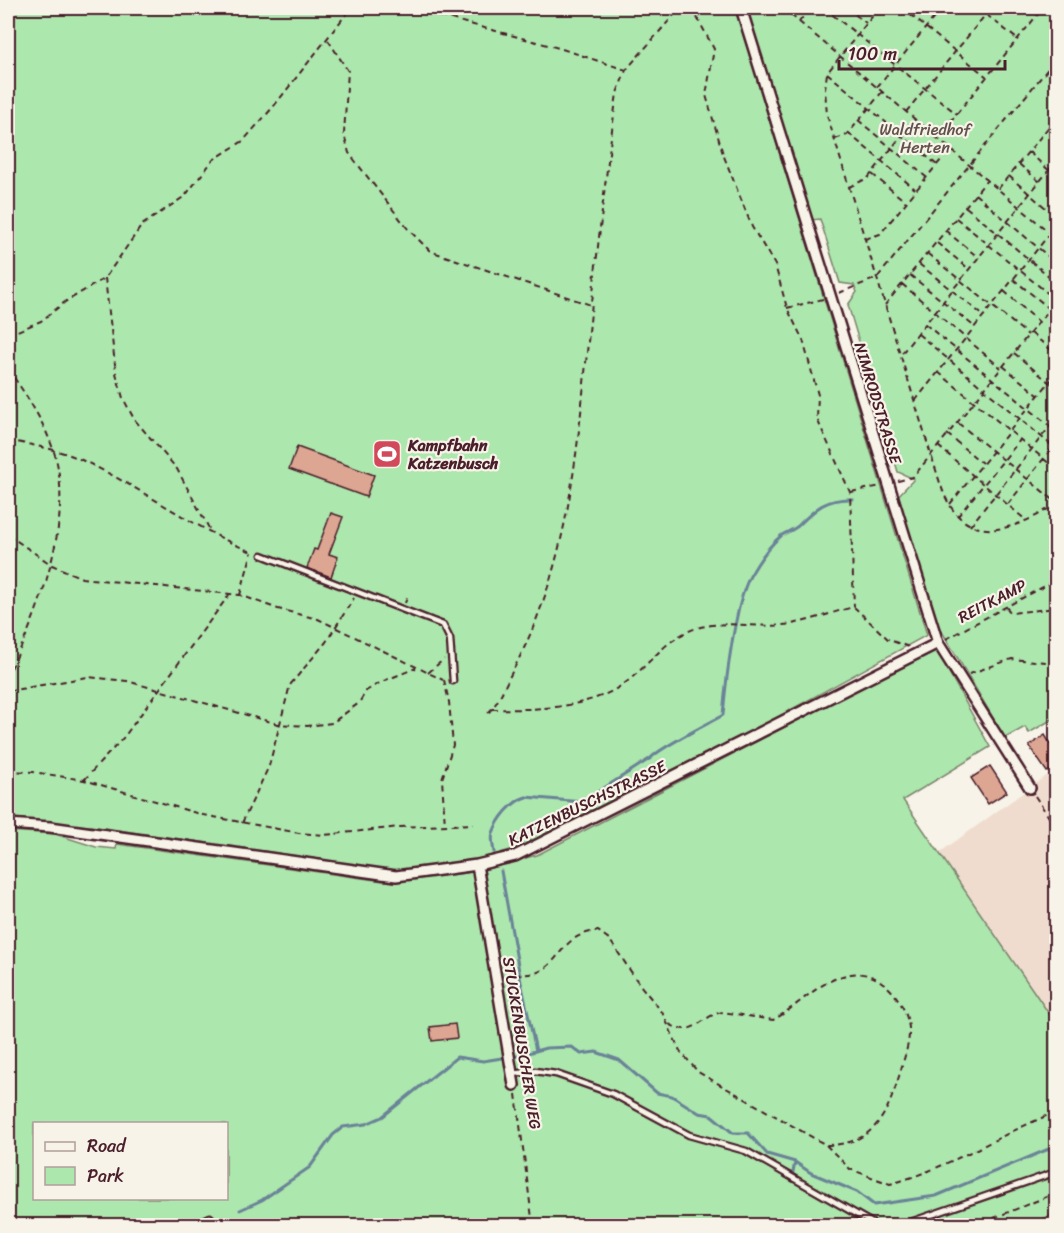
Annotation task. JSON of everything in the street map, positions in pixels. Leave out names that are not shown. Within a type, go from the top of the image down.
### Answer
[{"type":"street","name":"NIMRODSTRASSE","points":[[741,8],[938,643],[958,678],[1030,788]]},
{"type":"street","name":"KATZENBUSCHSTRASSE","points":[[8,824],[50,827],[396,876],[477,865],[515,856],[574,828],[919,650],[938,643]]},
{"type":"street","name":"STUCKENBUSCHER WEG","points":[[477,865],[514,1085]]},
{"type":"lane","points":[[262,555],[443,625],[450,639],[453,681]]},
{"type":"lane","points":[[513,1074],[534,1071],[556,1074],[613,1094],[688,1135],[746,1151],[877,1226]]},
{"type":"lane","points":[[899,1226],[1056,1172]]},
{"type":"lane","points":[[190,1226],[210,1217],[219,1226]]},
{"type":"path","points":[[8,335],[41,321],[74,296],[105,278],[129,239],[142,225],[185,196],[213,160],[243,141],[351,8]]},
{"type":"path","points":[[410,8],[559,48],[626,70]]},
{"type":"path","points":[[488,713],[540,615],[566,525],[574,482],[591,305],[616,105],[626,70],[680,8]]},
{"type":"path","points":[[692,8],[714,49],[706,95],[723,154],[752,227],[775,265],[787,308],[803,340],[818,395],[817,420],[849,494],[854,607],[889,640],[919,650]]},
{"type":"path","points":[[787,8],[785,10],[799,22],[1056,238]]},
{"type":"path","points":[[799,22],[810,8]]},
{"type":"path","points":[[824,8],[957,114]]},
{"type":"path","points":[[847,8],[867,23]]},
{"type":"path","points":[[879,8],[827,73],[827,115],[931,455],[949,504],[970,526],[990,530],[1027,521],[1056,503],[957,422]]},
{"type":"path","points":[[902,8],[987,77]]},
{"type":"path","points":[[877,87],[942,8]]},
{"type":"path","points":[[978,8],[1017,39]]},
{"type":"path","points":[[906,112],[991,8]]},
{"type":"path","points":[[937,138],[1043,8]]},
{"type":"path","points":[[327,39],[348,71],[344,134],[349,153],[408,229],[430,251],[591,305]]},
{"type":"path","points":[[787,308],[831,296],[877,278],[1056,59]]},
{"type":"path","points":[[827,73],[937,165]]},
{"type":"path","points":[[835,139],[848,133],[882,92]]},
{"type":"path","points":[[998,189],[1056,118]]},
{"type":"path","points":[[849,187],[861,183],[872,174],[915,119]]},
{"type":"path","points":[[858,120],[926,177]]},
{"type":"path","points":[[848,133],[916,190]]},
{"type":"path","points":[[865,238],[880,234],[950,149]]},
{"type":"path","points":[[1029,152],[1056,177]]},
{"type":"path","points":[[901,354],[1056,161]]},
{"type":"path","points":[[1019,164],[1040,182]]},
{"type":"path","points":[[872,174],[906,202]]},
{"type":"path","points":[[1009,176],[1056,217]]},
{"type":"path","points":[[885,305],[987,180]]},
{"type":"path","points":[[975,194],[1056,263]]},
{"type":"path","points":[[966,206],[1056,282]]},
{"type":"path","points":[[849,494],[913,477],[1056,301],[956,218]]},
{"type":"path","points":[[914,401],[1056,226]]},
{"type":"path","points":[[945,231],[979,258]]},
{"type":"path","points":[[936,242],[969,269]]},
{"type":"path","points":[[927,253],[1056,354]]},
{"type":"path","points":[[919,264],[984,316]]},
{"type":"path","points":[[910,275],[975,327]]},
{"type":"path","points":[[105,278],[113,355],[123,398],[134,418],[177,469],[211,532]]},
{"type":"path","points":[[1013,279],[1050,309]]},
{"type":"path","points":[[902,284],[1039,396]]},
{"type":"path","points":[[1004,291],[1039,322]]},
{"type":"path","points":[[925,324],[1056,431]]},
{"type":"path","points":[[917,333],[1055,448]]},
{"type":"path","points":[[1014,352],[1056,388]]},
{"type":"path","points":[[8,369],[41,421],[54,451],[59,490],[58,530],[52,565],[10,670],[8,684]]},
{"type":"path","points":[[938,372],[1056,469]]},
{"type":"path","points":[[949,504],[1056,374]]},
{"type":"path","points":[[970,526],[1056,419]]},
{"type":"path","points":[[947,434],[982,464]]},
{"type":"path","points":[[8,440],[73,456],[136,487],[211,532],[262,555]]},
{"type":"path","points":[[958,516],[1020,440]]},
{"type":"path","points":[[1007,504],[1055,448],[1056,443]]},
{"type":"path","points":[[938,446],[1027,521]]},
{"type":"path","points":[[8,535],[52,565],[82,578],[240,595],[336,626],[416,668],[443,680],[453,681]]},
{"type":"path","points":[[240,595],[252,552]]},
{"type":"path","name":"REITKAMP","points":[[938,643],[1056,579]]},
{"type":"path","points":[[242,823],[269,766],[278,724],[290,685],[326,642],[358,591]]},
{"type":"path","points":[[84,780],[124,737],[145,705],[161,689],[229,595]]},
{"type":"path","points":[[492,709],[548,706],[600,698],[625,683],[675,637],[718,624],[787,625],[854,607]]},
{"type":"path","points":[[1006,607],[1011,613],[1056,608]]},
{"type":"path","points":[[428,673],[450,653]]},
{"type":"path","points":[[958,678],[1012,660],[1056,663]]},
{"type":"path","points":[[8,692],[88,677],[127,681],[278,724],[308,726],[332,723],[359,703],[366,691],[381,681],[416,668]]},
{"type":"path","points":[[443,680],[449,702],[453,745],[442,779],[446,825]]},
{"type":"path","points":[[8,771],[33,772],[84,780],[203,815],[324,835],[474,824]]},
{"type":"path","points":[[1030,788],[1056,828]]},
{"type":"path","points":[[510,976],[538,972],[572,939],[585,932],[598,931],[609,939],[669,1024],[680,1051],[698,1072],[826,1145],[850,1169],[890,1184],[964,1156],[1027,1124],[1056,1113]]},
{"type":"path","points":[[669,1024],[681,1031],[687,1031],[715,1013],[723,1012],[773,1020],[840,976],[861,973],[880,979],[906,1016],[909,1032],[891,1103],[878,1126],[838,1145],[826,1145]]},
{"type":"path","name":"STUCKENBUSCHER WEG","points":[[514,1085],[533,1226]]},
{"type":"path","points":[[974,1226],[1056,1193]]},
{"type":"shaded area","points":[[1056,769],[1056,1024],[939,853]]},
{"type":"green space","points":[[8,8],[735,8],[927,635],[750,732],[534,843],[469,862],[394,870],[90,826],[8,820]]},
{"type":"green space","name":"Waldfriedhof Herten","points":[[746,8],[1056,8],[1056,332],[1051,328],[1049,330],[1056,336],[1056,717],[1029,733],[1025,727],[1005,738],[938,625],[897,497],[914,479],[898,472],[848,305],[857,292],[854,285],[840,283],[820,219],[811,220]]},
{"type":"green space","points":[[936,649],[990,747],[903,800],[1056,1024],[1056,1213],[1027,1226],[8,1226],[8,831],[55,834],[96,847],[116,849],[117,844],[383,881],[466,873],[537,855]]},
{"type":"building","points":[[297,447],[374,475],[366,497],[289,469]]},
{"type":"building","points":[[331,513],[343,517],[329,554],[338,557],[331,577],[307,568],[314,549],[317,550]]},
{"type":"building","points":[[1045,735],[1056,753],[1056,766],[1047,772],[1029,746]]},
{"type":"building","points":[[990,766],[1007,792],[988,804],[971,778]]},
{"type":"building","points":[[455,1024],[457,1038],[432,1041],[430,1027]]},
{"type":"waterway","points":[[494,852],[492,837],[495,828],[506,811],[521,799],[526,797],[582,802],[664,748],[723,715],[736,619],[753,571],[782,535],[798,526],[816,509],[828,502],[853,499]]},
{"type":"waterway","points":[[501,871],[536,1051]]},
{"type":"waterway","points":[[514,1057],[546,1048],[572,1047],[581,1054],[596,1052],[619,1060],[657,1093],[672,1096],[699,1113],[711,1115],[733,1133],[748,1133],[767,1154],[795,1162],[811,1173],[857,1192],[874,1205],[936,1196],[1056,1146]]},
{"type":"waterway","points":[[240,1210],[262,1200],[310,1167],[333,1135],[343,1127],[366,1124],[382,1117],[457,1057],[483,1061],[502,1058]]},
{"type":"waterway","points":[[793,1172],[795,1162]]},
{"type":"place","name":"Kampfbahn Katzenbusch","points":[[387,454]]}]
